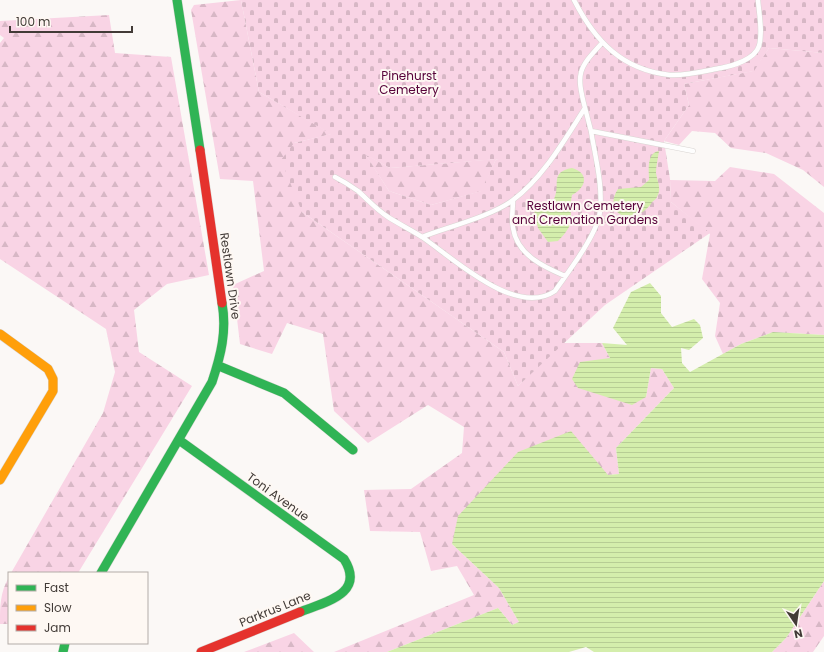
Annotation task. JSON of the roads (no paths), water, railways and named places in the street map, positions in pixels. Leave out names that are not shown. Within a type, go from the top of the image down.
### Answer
[{"type":"street","name":"Restlawn Drive","points":[[102,572],[205,397],[219,366],[224,339],[224,313],[177,0]]},
{"type":"street","points":[[0,334],[48,369],[53,378],[53,391],[0,480]]},
{"type":"street","points":[[219,366],[284,393],[353,450]]},
{"type":"street","name":"Toni Avenue","points":[[179,440],[344,559],[349,566],[352,581]]},
{"type":"street","name":"Parkrus Lane","points":[[201,652],[339,596],[347,589],[352,581]]},
{"type":"lane","points":[[574,0],[602,43],[610,52],[647,71],[671,75],[727,68],[744,60],[754,53],[759,46],[760,32],[758,0]]},
{"type":"lane","points":[[335,177],[357,190],[387,216],[422,237],[470,272],[510,293],[528,298],[548,296],[555,291],[594,231],[600,212],[600,193],[591,131],[580,91],[581,71],[584,62],[602,43]]},
{"type":"lane","points":[[422,237],[489,212],[513,200],[539,174],[559,148],[585,108]]},
{"type":"lane","points":[[591,131],[693,150]]},
{"type":"lane","points":[[513,200],[513,228],[518,242],[528,255],[544,267],[565,276]]},
{"type":"park label","name":"Pinehurst Cemetery","points":[[409,83]]},
{"type":"park label","name":"Restlawn Cemetery and Cremation Gardens","points":[[585,213]]}]
